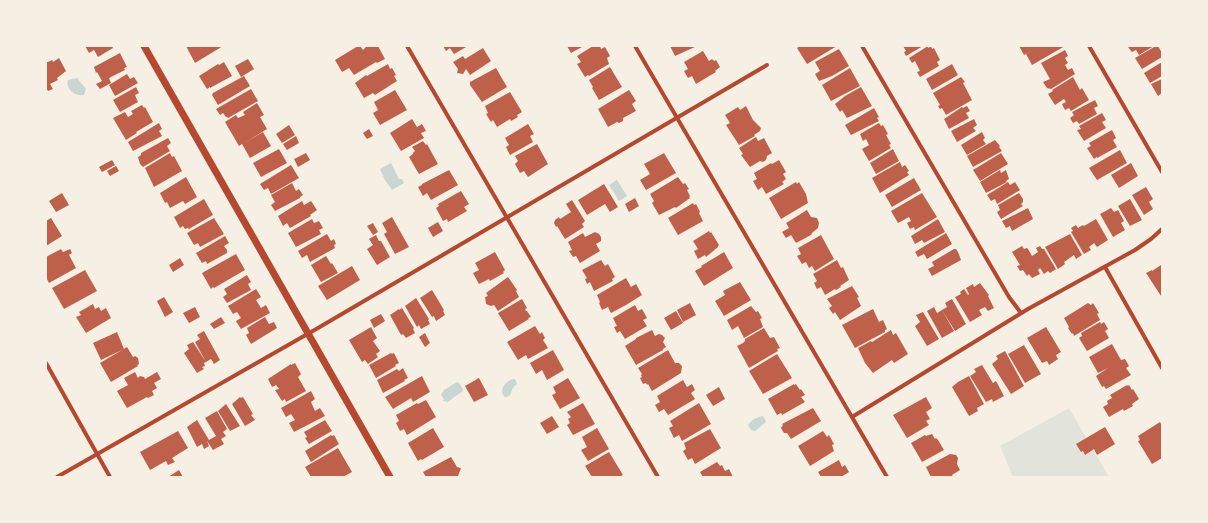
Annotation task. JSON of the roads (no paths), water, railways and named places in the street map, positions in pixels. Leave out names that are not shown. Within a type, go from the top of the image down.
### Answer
[{"type":"street","points":[[144,46],[390,477]]},
{"type":"street","points":[[407,46],[658,477]]},
{"type":"street","points":[[635,46],[887,477]]},
{"type":"street","points":[[862,46],[1009,297],[1021,313]]},
{"type":"street","points":[[1089,46],[1161,166],[1162,172]]},
{"type":"street","points":[[57,477],[767,66]]},
{"type":"street","points":[[852,417],[1021,313],[1151,239],[1162,229]]},
{"type":"street","points":[[1105,266],[1162,368]]},
{"type":"street","points":[[46,363],[110,477]]}]
